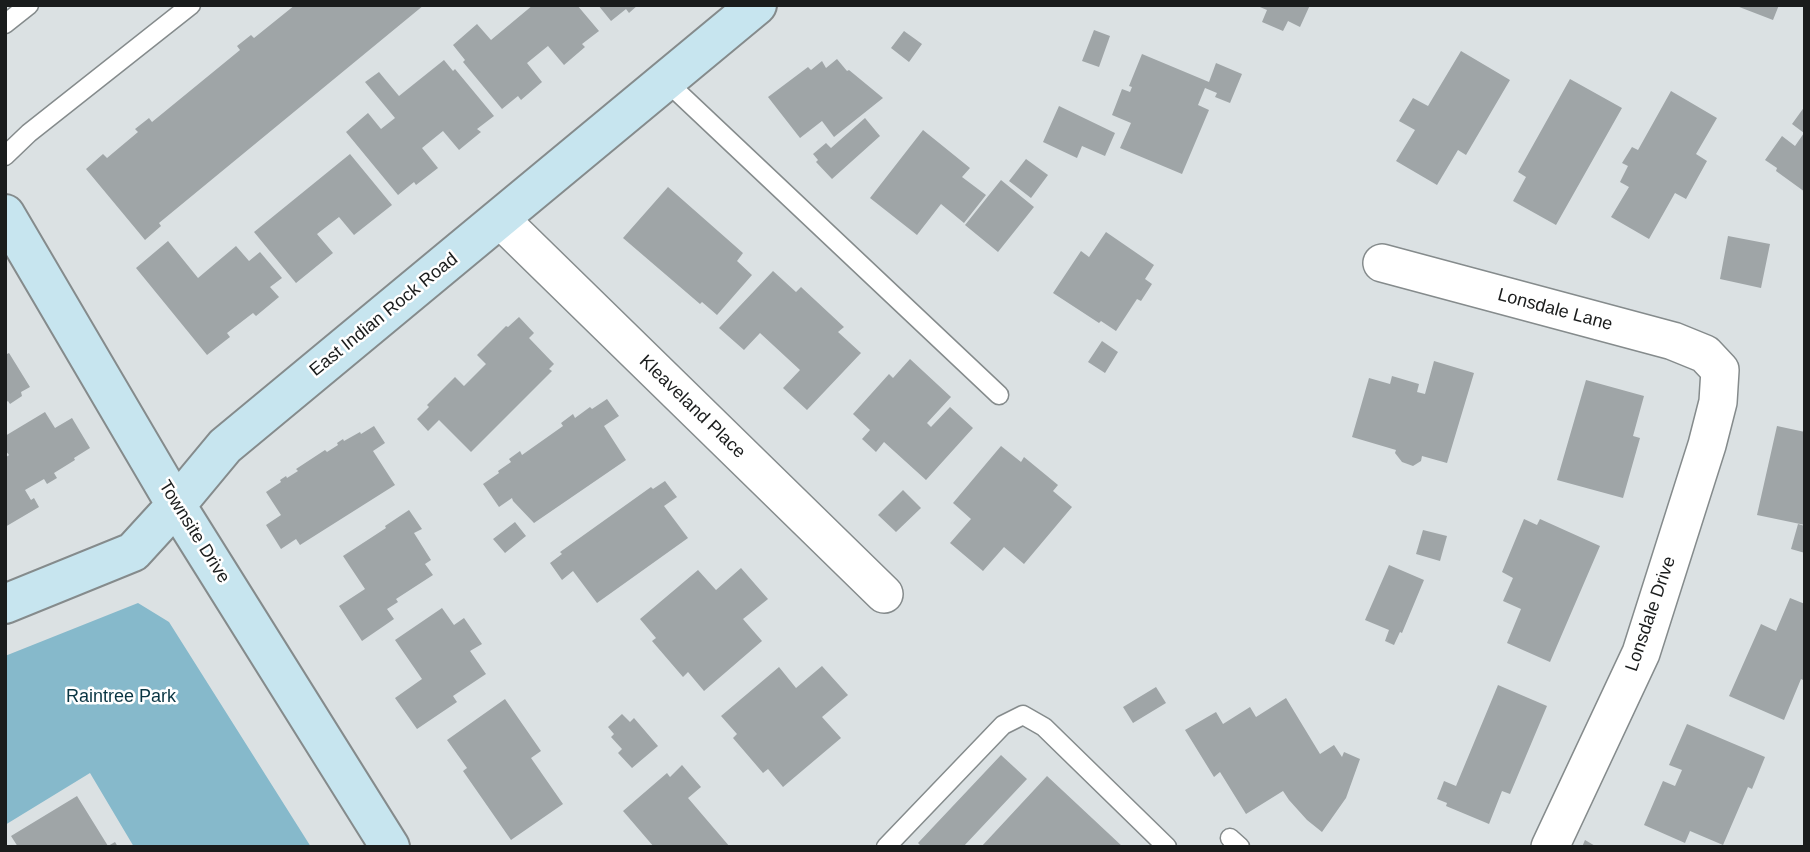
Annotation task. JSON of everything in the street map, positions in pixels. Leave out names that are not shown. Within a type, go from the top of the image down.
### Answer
[{"type":"street","name":"East Indian Rock Road","points":[[5,604],[133,552],[225,446],[757,5]]},
{"type":"street","name":"Townsite Drive","points":[[5,214],[176,505],[390,847]]},
{"type":"street","name":"Kleaveland Place","points":[[500,219],[884,594]]},
{"type":"street","name":"Lonsdale Lane","points":[[1382,263],[1672,341],[1705,354],[1720,370]]},
{"type":"street","name":"Lonsdale Drive","points":[[1550,847],[1641,653],[1707,444],[1718,402],[1720,370]]},
{"type":"lane","points":[[5,23],[29,5]]},
{"type":"lane","points":[[5,156],[191,5]]},
{"type":"lane","points":[[666,81],[999,395]]},
{"type":"lane","points":[[886,847],[1003,725],[1023,715],[1044,727],[1167,847]]},
{"type":"green space","name":"Raintree Park","points":[[138,603],[169,622],[311,847],[134,847],[90,773],[5,825],[5,656]]},
{"type":"building","points":[[295,5],[424,5],[159,223],[161,226],[145,240],[86,169],[103,154],[107,158],[138,132],[135,129],[149,118],[152,122],[240,50],[237,46],[251,35],[254,38]]},
{"type":"building","points":[[533,5],[577,5],[599,31],[582,44],[585,47],[564,65],[548,46],[527,63],[542,82],[521,100],[518,96],[502,109],[463,62],[465,60],[453,45],[477,24],[491,40]]},
{"type":"building","points":[[598,5],[638,5],[629,13],[626,9],[611,21]]},
{"type":"building","points":[[1255,5],[1310,5],[1300,27],[1288,21],[1283,31],[1262,22],[1267,10]]},
{"type":"building","points":[[1734,5],[1779,5],[1773,20]]},
{"type":"building","points":[[1094,30],[1110,36],[1099,67],[1082,61]]},
{"type":"building","points":[[904,31],[922,44],[909,62],[891,48]]},
{"type":"building","points":[[1461,51],[1510,80],[1466,155],[1458,150],[1437,185],[1396,161],[1415,130],[1399,121],[1413,98],[1428,106]]},
{"type":"building","points":[[1142,54],[1209,82],[1216,63],[1242,74],[1230,103],[1215,97],[1217,93],[1205,88],[1198,105],[1209,110],[1182,174],[1120,148],[1131,123],[1112,115],[1122,89],[1130,92],[1132,87],[1129,86]]},
{"type":"building","points":[[837,59],[847,71],[883,98],[834,137],[822,121],[800,138],[768,97],[808,67],[811,70],[822,61],[826,68]]},
{"type":"building","points":[[444,60],[453,71],[455,69],[494,116],[477,129],[481,132],[459,150],[443,131],[422,148],[438,168],[398,195],[346,132],[368,113],[381,129],[395,118],[365,82],[379,72],[399,96]]},
{"type":"building","points":[[1570,79],[1622,108],[1556,225],[1513,201],[1526,177],[1518,172]]},
{"type":"building","points":[[1671,91],[1717,118],[1696,154],[1707,161],[1686,199],[1675,193],[1649,239],[1611,217],[1629,187],[1620,182],[1628,166],[1622,163],[1632,147],[1638,150]]},
{"type":"building","points":[[1059,106],[1115,133],[1105,156],[1082,146],[1077,158],[1043,142]]},
{"type":"building","points":[[1805,106],[1805,192],[1765,160],[1782,136],[1795,146],[1804,133],[1792,124]]},
{"type":"building","points":[[865,118],[880,136],[832,179],[816,162],[818,160],[813,154],[826,143],[831,148]]},
{"type":"building","points":[[923,130],[970,168],[962,177],[986,195],[964,223],[941,204],[917,235],[870,198]]},
{"type":"building","points":[[350,154],[392,205],[354,235],[339,217],[317,234],[333,253],[296,283],[254,232]]},
{"type":"building","points":[[1026,159],[1048,175],[1031,198],[1009,181]]},
{"type":"building","points":[[1001,180],[1034,207],[998,252],[965,225]]},
{"type":"building","points":[[668,187],[743,253],[737,261],[752,275],[717,315],[702,302],[700,304],[623,238]]},
{"type":"building","points":[[1106,232],[1154,265],[1145,279],[1152,284],[1141,301],[1137,299],[1116,331],[1053,293],[1081,251],[1089,257]]},
{"type":"building","points":[[1728,236],[1770,244],[1761,288],[1720,279]]},
{"type":"building","points":[[168,241],[198,278],[236,246],[249,261],[260,252],[282,278],[270,287],[279,297],[256,316],[253,313],[227,333],[230,337],[207,355],[136,268]]},
{"type":"building","points":[[773,271],[796,292],[801,287],[844,327],[838,332],[861,353],[807,410],[783,388],[800,370],[760,333],[744,350],[719,328]]},
{"type":"building","points":[[519,317],[534,333],[529,338],[554,364],[549,369],[552,371],[471,452],[439,420],[428,431],[417,419],[429,407],[427,405],[455,377],[464,386],[486,364],[477,355]]},
{"type":"building","points":[[1102,341],[1118,352],[1105,373],[1088,362]]},
{"type":"building","points":[[9,353],[30,387],[10,404],[8,401],[5,403],[5,355]]},
{"type":"building","points":[[910,359],[951,397],[927,423],[931,427],[950,407],[973,428],[926,480],[884,442],[876,452],[862,439],[870,430],[853,414],[889,374],[893,378]]},
{"type":"building","points":[[1434,361],[1474,373],[1447,463],[1422,456],[1421,461],[1413,466],[1402,462],[1395,453],[1396,450],[1352,437],[1369,378],[1390,384],[1392,376],[1419,384],[1417,392],[1425,394]]},
{"type":"building","points":[[1586,380],[1644,396],[1633,436],[1640,438],[1623,498],[1557,480]]},
{"type":"building","points":[[607,399],[619,416],[604,426],[626,460],[534,523],[512,498],[499,507],[483,484],[511,462],[509,459],[520,451],[522,455],[563,426],[561,423],[573,414],[575,418]]},
{"type":"building","points":[[45,412],[55,428],[72,418],[90,448],[54,473],[57,478],[47,484],[44,479],[25,490],[39,507],[5,527],[5,458],[9,455],[5,450],[5,436]]},
{"type":"building","points":[[374,426],[385,443],[373,451],[395,485],[300,545],[296,539],[281,549],[266,525],[281,515],[266,492],[325,450],[327,452],[338,445],[343,439],[344,441],[360,432],[361,434]]},
{"type":"building","points":[[1777,426],[1805,432],[1805,525],[1757,515]]},
{"type":"building","points":[[1001,446],[1021,462],[1024,457],[1058,485],[1053,491],[1072,507],[1024,564],[1004,547],[983,571],[950,543],[971,519],[953,503]]},
{"type":"building","points":[[665,481],[677,497],[664,506],[688,538],[597,603],[573,571],[562,580],[550,563],[562,554],[560,552],[651,487],[653,489]]},
{"type":"building","points":[[903,490],[921,508],[896,532],[878,515]]},
{"type":"building","points":[[409,510],[422,529],[414,533],[431,560],[425,564],[433,575],[396,599],[398,602],[387,609],[394,619],[362,641],[339,606],[365,589],[343,556]]},
{"type":"building","points":[[1524,519],[1537,525],[1540,519],[1600,546],[1550,662],[1507,643],[1521,609],[1503,601],[1513,578],[1502,572]]},
{"type":"building","points":[[515,522],[526,536],[505,553],[493,539]]},
{"type":"building","points":[[1798,524],[1805,526],[1805,553],[1791,549]]},
{"type":"building","points":[[1423,530],[1447,536],[1440,561],[1416,554]]},
{"type":"building","points":[[1389,565],[1424,580],[1402,633],[1400,632],[1394,645],[1385,641],[1389,630],[1365,620]]},
{"type":"building","points":[[741,568],[768,599],[743,619],[762,641],[704,691],[688,672],[683,677],[652,641],[656,638],[640,619],[698,570],[716,590]]},
{"type":"building","points":[[1790,598],[1805,604],[1805,681],[1801,679],[1784,720],[1729,696],[1761,624],[1776,631]]},
{"type":"building","points":[[442,608],[454,625],[464,618],[482,644],[470,651],[486,674],[453,696],[457,702],[417,729],[395,698],[422,679],[395,640]]},
{"type":"building","points":[[822,666],[848,695],[822,717],[841,738],[783,787],[768,769],[763,773],[733,738],[737,734],[721,716],[779,667],[796,688]]},
{"type":"building","points":[[1498,685],[1547,706],[1510,794],[1502,791],[1489,824],[1446,806],[1447,803],[1437,799],[1444,781],[1456,786]]},
{"type":"building","points":[[1156,687],[1166,703],[1133,723],[1123,707]]},
{"type":"building","points":[[1286,698],[1320,754],[1334,745],[1342,757],[1344,752],[1360,759],[1346,798],[1322,832],[1307,820],[1283,791],[1246,814],[1220,772],[1214,777],[1185,730],[1216,712],[1223,724],[1250,707],[1256,717]]},
{"type":"building","points":[[505,699],[541,751],[531,758],[563,804],[511,840],[463,771],[467,768],[447,740]]},
{"type":"building","points":[[622,714],[630,722],[634,718],[658,746],[632,768],[618,753],[622,749],[611,737],[614,734],[608,727]]},
{"type":"building","points":[[1687,724],[1765,757],[1752,789],[1748,787],[1723,845],[1690,831],[1685,843],[1644,825],[1663,781],[1675,786],[1682,770],[1669,765]]},
{"type":"building","points":[[1001,755],[1027,779],[963,847],[922,847],[918,843]]},
{"type":"building","points":[[682,765],[701,787],[688,798],[730,847],[654,847],[623,811],[667,773],[670,777]]},
{"type":"building","points":[[1047,776],[1123,847],[981,847]]},
{"type":"building","points":[[77,796],[108,846],[115,842],[118,847],[18,847],[11,836]]},
{"type":"building","points":[[1585,840],[1597,847],[1582,847]]}]
